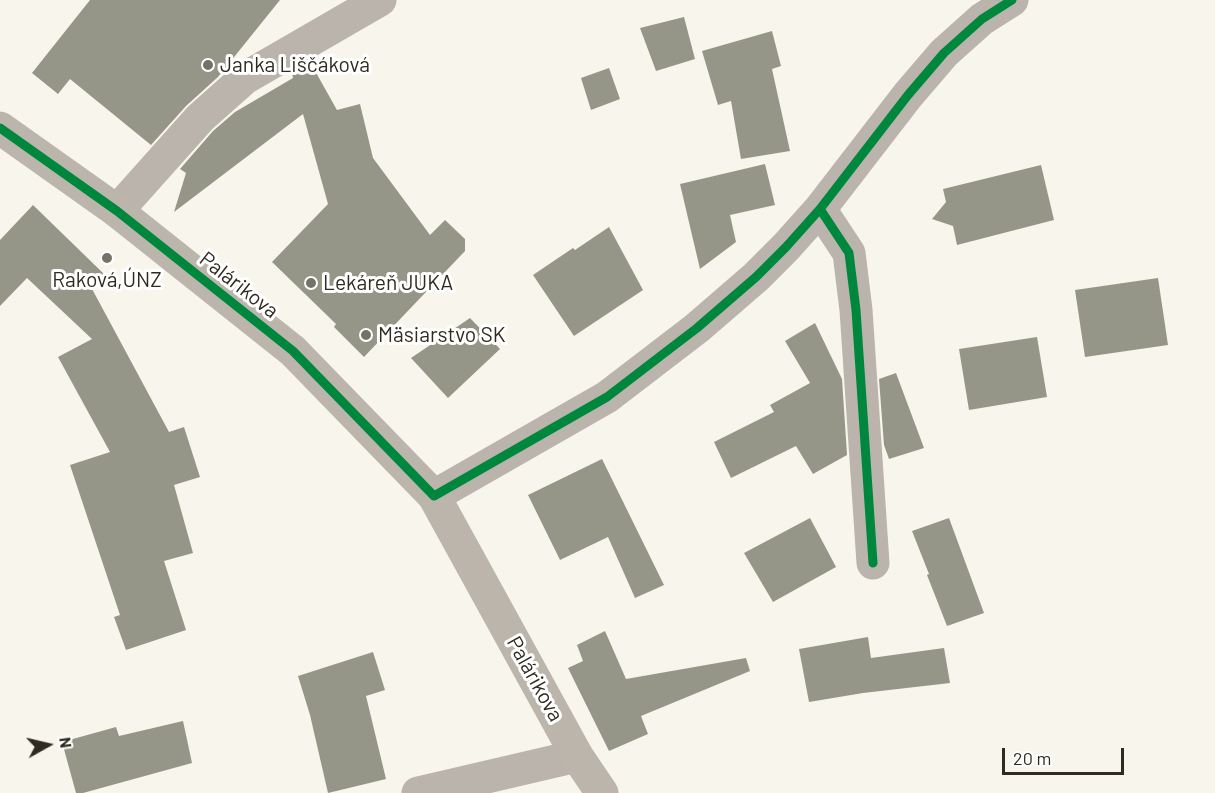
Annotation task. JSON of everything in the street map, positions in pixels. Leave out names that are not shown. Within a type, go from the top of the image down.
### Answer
[{"type":"main road","name":"Palárikova","points":[[0,128],[117,211],[293,351],[434,496],[577,756],[602,793]]},
{"type":"street","points":[[117,211],[200,118],[245,78],[380,0]]},
{"type":"street","points":[[434,496],[607,397],[697,327],[756,277],[820,208],[908,95],[944,53],[982,19],[1012,0]]},
{"type":"street","points":[[820,208],[849,253],[856,310],[873,563]]},
{"type":"street","points":[[418,793],[577,756]]},
{"type":"building","points":[[90,0],[280,0],[218,77],[186,106],[151,145],[70,79],[58,94],[32,73]]},
{"type":"building","points":[[684,17],[695,59],[656,71],[640,28]]},
{"type":"building","points":[[772,31],[781,66],[772,69],[790,151],[741,159],[731,101],[718,105],[702,51]]},
{"type":"building","points":[[310,62],[337,110],[360,104],[373,158],[430,235],[445,220],[465,239],[465,251],[364,357],[334,327],[336,324],[272,262],[328,204],[303,114],[174,212],[186,173],[180,169],[213,131],[235,112],[293,78],[292,73]]},
{"type":"building","points":[[609,68],[620,99],[591,110],[581,78]]},
{"type":"building","points":[[765,164],[775,205],[730,215],[736,242],[700,269],[680,184]]},
{"type":"building","points":[[1041,165],[1054,220],[957,245],[953,226],[932,219],[946,202],[943,189]]},
{"type":"building","points":[[33,205],[104,274],[91,287],[169,432],[184,427],[200,477],[174,485],[193,553],[164,561],[186,630],[126,650],[114,617],[120,615],[70,465],[110,452],[58,357],[92,339],[27,278],[0,306],[0,240]]},
{"type":"building","points":[[609,227],[643,290],[574,336],[533,275]]},
{"type":"building","points":[[1158,278],[1168,345],[1085,357],[1075,290]]},
{"type":"building","points":[[470,318],[500,349],[448,398],[411,358]]},
{"type":"building","points":[[815,323],[842,379],[847,455],[813,474],[796,446],[731,478],[714,442],[774,412],[770,405],[810,383],[785,341]]},
{"type":"building","points":[[1037,337],[1047,397],[969,410],[959,349]]},
{"type":"building","points":[[896,373],[924,448],[889,459],[884,445],[879,379]]},
{"type":"building","points":[[602,459],[664,585],[635,598],[608,537],[560,560],[528,495]]},
{"type":"building","points":[[810,518],[836,567],[773,602],[744,553]]},
{"type":"building","points":[[949,518],[984,613],[947,626],[912,531]]},
{"type":"building","points":[[605,631],[626,679],[746,658],[750,671],[641,716],[648,734],[609,751],[568,668],[583,661],[577,645]]},
{"type":"building","points":[[868,637],[871,658],[944,648],[950,683],[809,702],[799,649]]},
{"type":"building","points":[[373,652],[385,690],[366,696],[386,779],[328,793],[310,715],[298,676]]},
{"type":"building","points":[[183,721],[192,763],[76,793],[62,742],[116,727],[119,736]]},
{"type":"cycle path","points":[[0,128],[117,211],[293,351],[434,496],[607,397],[697,328],[756,277],[786,247],[820,209],[908,95],[944,53],[982,19],[1012,0]]},
{"type":"cycle path","points":[[820,209],[849,253],[856,310],[873,563]]},
{"type":"place","name":"Janka Liščáková","points":[[208,65]]},
{"type":"place","name":"Raková,ÚNZ","points":[[107,258]]},
{"type":"place","name":"Lekáreň JUKA","points":[[311,283]]},
{"type":"place","name":"Mäsiarstvo SK","points":[[366,335]]}]
